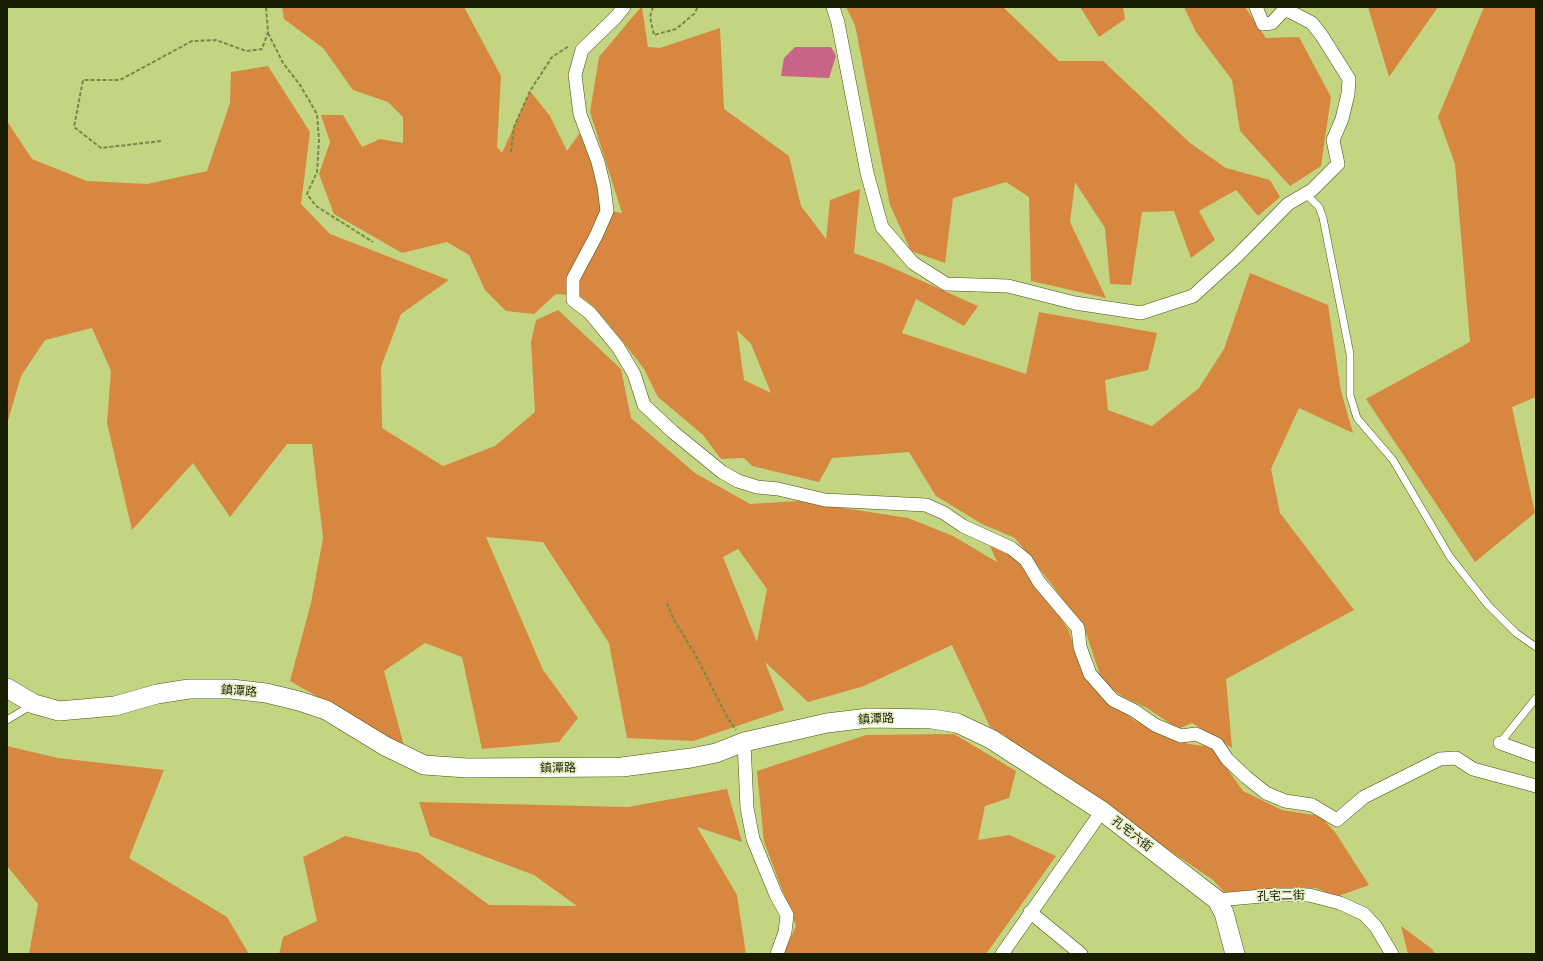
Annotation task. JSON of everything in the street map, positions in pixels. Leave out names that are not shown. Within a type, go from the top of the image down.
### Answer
[{"type":"street","points":[[624,7],[616,17],[582,50],[575,75],[580,114],[598,162],[604,187],[607,211],[596,236],[573,279],[573,300],[590,313],[618,347],[634,374],[644,405],[673,432],[722,472],[738,481],[757,487],[778,489],[825,500],[926,505],[944,513],[963,526],[1011,548],[1026,560],[1039,582],[1078,628],[1080,647],[1090,674],[1113,700],[1135,711],[1155,725],[1181,736],[1196,734],[1217,744],[1227,759],[1246,777],[1266,793],[1285,801],[1312,805],[1337,820],[1364,797],[1440,759],[1456,758],[1473,768],[1536,786]]},
{"type":"street","points":[[833,7],[838,23],[867,173],[882,227],[913,263],[946,284],[1008,286],[1074,303],[1141,313],[1193,296],[1237,256],[1288,204],[1305,194],[1338,164],[1333,140],[1342,119],[1348,94],[1349,79],[1312,23],[1286,10],[1281,13],[1272,23],[1263,24],[1256,7]]},
{"type":"street","name":"鎮潭路","points":[[7,688],[34,704],[60,711],[115,706],[157,694],[189,689],[231,689],[266,693],[326,710],[385,746],[424,765],[467,768],[622,767],[691,758],[716,753],[744,742],[828,723],[868,718],[925,719],[957,723],[991,739],[1102,811]]},
{"type":"street","points":[[744,742],[747,808],[753,839],[776,896],[787,915],[785,932],[777,954]]},
{"type":"street","points":[[1500,743],[1536,756]]},
{"type":"street","name":"孔宅六街","points":[[1002,954],[1102,811],[1217,900],[1224,913],[1235,954]]},
{"type":"street","name":"孔宅二街","points":[[1217,900],[1274,895],[1309,895],[1340,903],[1364,914],[1376,927],[1392,954]]},
{"type":"street","points":[[1030,912],[1081,954]]},
{"type":"lane","points":[[1305,194],[1319,207],[1323,218],[1350,354],[1350,395],[1357,418],[1393,460],[1450,557],[1488,605],[1516,633],[1536,647]]},
{"type":"lane","points":[[1500,743],[1536,698]]},
{"type":"lane","points":[[7,720],[34,704]]},
{"type":"path","points":[[266,7],[268,32],[283,63],[300,85],[317,114],[319,140],[317,172],[307,194],[316,206],[372,242]]},
{"type":"path","points":[[652,7],[650,17],[654,35],[676,29],[694,14],[698,7]]},
{"type":"path","points":[[162,141],[101,148],[90,140],[74,127],[83,80],[120,80],[192,41],[216,40],[246,51],[262,49],[268,32]]},
{"type":"path","points":[[511,152],[514,127],[530,91],[552,57],[570,46]]},
{"type":"path","points":[[667,603],[673,618],[696,656],[727,717],[744,742]]},
{"type":"shaded area","points":[[282,7],[464,7],[501,76],[497,147],[502,153],[530,91],[550,116],[567,151],[579,134],[598,139],[590,144],[607,210],[622,213],[590,112],[599,57],[641,7],[648,47],[660,48],[720,28],[724,109],[789,156],[801,206],[826,239],[830,200],[860,189],[854,253],[884,264],[978,306],[964,326],[916,299],[902,333],[1026,374],[1039,312],[1157,333],[1148,370],[1105,380],[1108,410],[1152,426],[1199,388],[1224,349],[1250,273],[1328,305],[1341,391],[1353,433],[1299,408],[1271,469],[1280,513],[1354,610],[1226,679],[1232,748],[1192,723],[1178,729],[1147,708],[1123,697],[1102,681],[1086,633],[1050,582],[1015,538],[982,524],[936,496],[909,452],[832,458],[819,482],[752,466],[744,458],[721,459],[703,435],[658,397],[644,369],[624,343],[593,306],[580,296],[556,294],[534,314],[506,311],[485,290],[469,255],[447,242],[402,253],[334,214],[319,174],[330,142],[321,115],[343,115],[362,147],[380,139],[403,143],[403,117],[388,102],[353,90],[323,48],[284,19]],"holes":[[[737,330],[751,344],[771,393],[744,380]]]},
{"type":"shaded area","points":[[846,7],[1003,7],[1059,61],[1103,61],[1190,143],[1226,168],[1270,180],[1280,197],[1258,216],[1236,190],[1199,211],[1215,240],[1191,258],[1174,211],[1142,212],[1131,285],[1110,284],[1105,228],[1075,182],[1070,222],[1106,298],[1031,281],[1029,197],[1006,182],[953,198],[945,263],[911,251],[890,205],[855,25]]},
{"type":"shaded area","points":[[1080,7],[1123,7],[1125,19],[1099,37]]},
{"type":"shaded area","points":[[1184,7],[1245,7],[1266,38],[1299,37],[1331,97],[1321,166],[1290,186],[1240,131],[1232,80],[1196,32]]},
{"type":"shaded area","points":[[1368,7],[1438,7],[1389,77]]},
{"type":"shaded area","points":[[1484,7],[1536,7],[1536,397],[1512,407],[1535,513],[1475,562],[1366,399],[1470,342],[1455,164],[1438,117]]},
{"type":"shaded area","points":[[795,47],[831,47],[836,56],[829,78],[781,76],[784,58]]},
{"type":"shaded area","points":[[268,66],[310,132],[301,204],[330,234],[449,280],[401,314],[381,367],[382,428],[443,466],[495,446],[535,412],[531,342],[536,320],[558,310],[621,369],[631,418],[695,473],[750,504],[798,501],[908,518],[953,536],[997,562],[990,546],[1015,558],[1054,608],[1069,631],[1085,679],[1134,720],[1189,744],[1212,747],[1243,791],[1282,810],[1320,816],[1335,832],[1369,885],[1336,897],[1316,888],[1224,892],[1213,880],[1004,738],[1006,736],[990,727],[952,645],[864,686],[808,702],[765,662],[784,710],[693,741],[627,738],[609,643],[543,542],[486,537],[543,670],[578,718],[559,742],[482,749],[462,657],[425,643],[384,671],[404,746],[290,681],[311,603],[323,538],[312,444],[287,444],[230,517],[193,463],[132,530],[107,423],[111,371],[92,328],[45,340],[21,376],[7,424],[7,121],[32,159],[87,181],[147,184],[207,171],[230,103],[231,72]],"holes":[[[738,549],[767,589],[757,642],[723,557]]]},
{"type":"shaded area","points":[[954,734],[1016,771],[1009,798],[985,806],[978,840],[1009,835],[1056,856],[986,954],[783,954],[796,926],[764,842],[757,771],[866,735]]},
{"type":"shaded area","points":[[7,746],[58,758],[164,770],[129,858],[227,917],[249,954],[29,954],[38,904],[7,866]]},
{"type":"shaded area","points":[[727,789],[742,842],[697,827],[737,895],[746,954],[279,954],[283,937],[317,921],[303,857],[345,836],[419,853],[489,905],[577,906],[534,875],[430,836],[419,802],[628,807]]},
{"type":"shaded area","points":[[1401,926],[1432,949],[1435,954],[1408,954]]}]
